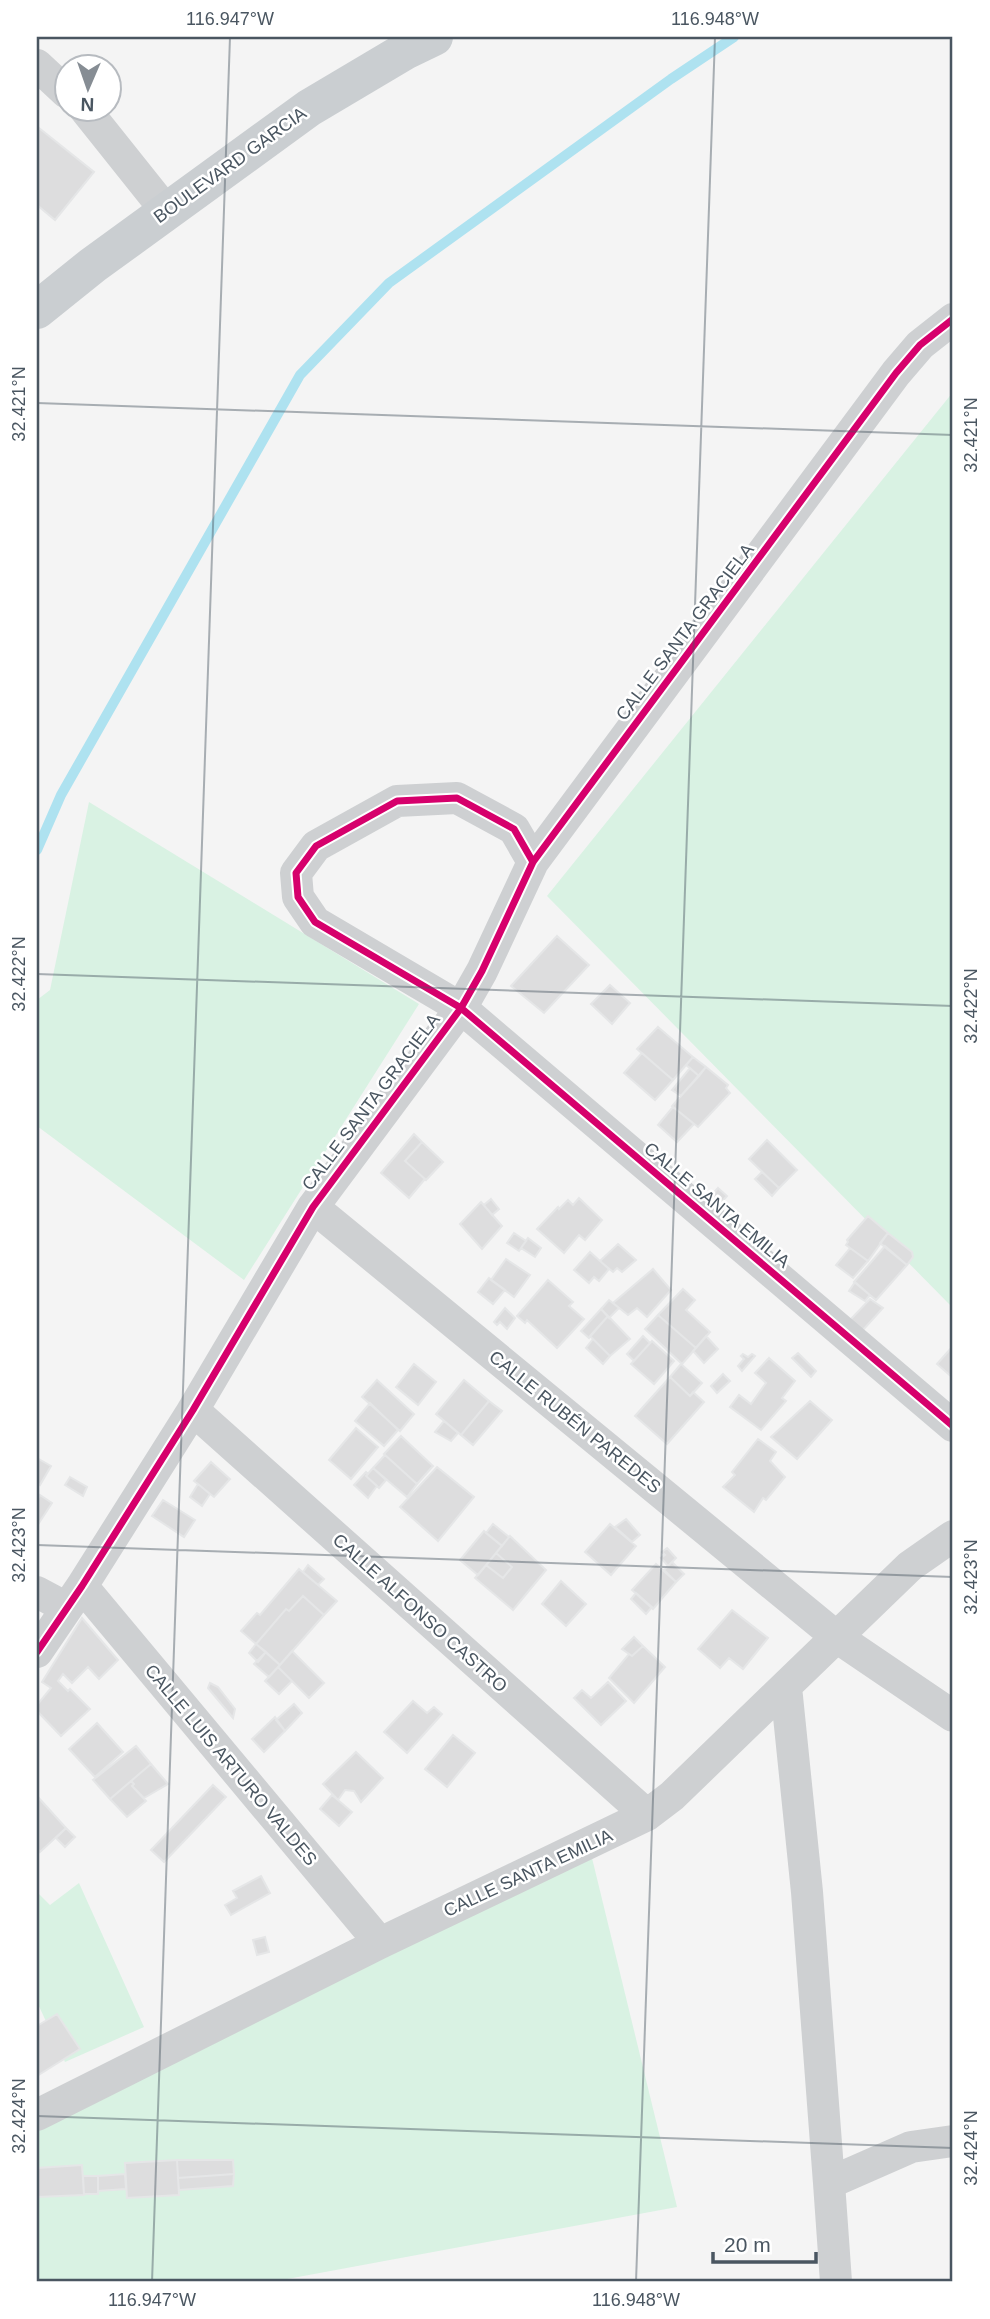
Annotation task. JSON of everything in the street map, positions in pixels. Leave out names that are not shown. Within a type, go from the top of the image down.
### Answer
[{"type":"main road","name":"BOULEVARD GARCIA","points":[[37,310],[309,108],[395,57],[435,37]]},
{"type":"street","points":[[37,65],[52,79]]},
{"type":"street","points":[[95,122],[167,212]]},
{"type":"street","name":"CALLE SANTA GRACIELA","points":[[37,1653],[192,1410],[313,1207],[461,1008],[482,971],[533,862],[896,373],[920,345],[953,319]]},
{"type":"street","points":[[461,1008],[315,922],[298,897],[296,873],[316,846],[397,802],[457,798],[514,829],[533,862]]},
{"type":"street","name":"CALLE SANTA EMILIA","points":[[461,1008],[953,1426]]},
{"type":"street","name":"CALLE RUBÉN PAREDES","points":[[313,1207],[838,1638],[953,1716]]},
{"type":"street","name":"CALLE ALFONSO CASTRO","points":[[192,1410],[647,1815]]},
{"type":"street","name":"CALLE SANTA EMILIA","points":[[37,2115],[380,1943],[647,1815],[672,1796],[910,1566],[953,1536]]},
{"type":"street","points":[[37,1592],[75,1597]]},
{"type":"street","name":"CALLE LUIS ARTURO VALDES","points":[[75,1597],[380,1943]]},
{"type":"street","points":[[786,1687],[807,1892],[836,2282]]},
{"type":"street","points":[[829,2183],[911,2147],[953,2141]]},
{"type":"green space","points":[[953,392],[953,1308],[547,896]]},
{"type":"green space","points":[[89,802],[419,1004],[244,1280],[37,1126],[37,1000],[50,990]]},
{"type":"green space","points":[[592,1858],[677,2207],[271,2282],[37,2282],[37,2123]]},
{"type":"green space","points":[[79,1883],[144,2027],[65,2062],[37,2002],[37,1892],[50,1905]]},
{"type":"building","points":[[39,128],[94,172],[55,220],[37,205]]},
{"type":"building","points":[[557,936],[589,965],[544,1013],[511,986]]},
{"type":"building","points":[[610,985],[630,1003],[612,1024],[591,1004]]},
{"type":"building","points":[[658,1027],[693,1057],[673,1080],[637,1049]]},
{"type":"building","points":[[642,1053],[673,1080],[655,1100],[624,1073]]},
{"type":"building","points":[[693,1057],[706,1067],[699,1076],[686,1065]]},
{"type":"building","points":[[706,1067],[728,1085],[726,1088],[730,1093],[698,1127],[672,1106]]},
{"type":"building","points":[[690,1068],[699,1076],[681,1096],[672,1090]]},
{"type":"building","points":[[673,1107],[694,1124],[677,1142],[658,1125]]},
{"type":"building","points":[[414,1134],[422,1142],[405,1161],[425,1179],[409,1198],[381,1173]]},
{"type":"building","points":[[767,1140],[797,1170],[779,1188],[749,1159]]},
{"type":"building","points":[[422,1142],[443,1162],[426,1180],[405,1161]]},
{"type":"building","points":[[762,1172],[779,1188],[772,1196],[755,1179]]},
{"type":"building","points":[[718,1188],[727,1196],[719,1205],[710,1197]]},
{"type":"building","points":[[579,1198],[602,1220],[585,1240],[579,1235],[564,1253],[537,1229],[558,1207],[559,1209],[568,1200],[573,1205]]},
{"type":"building","points":[[491,1199],[499,1209],[492,1215],[484,1205]]},
{"type":"building","points":[[481,1202],[502,1226],[482,1249],[460,1224]]},
{"type":"building","points":[[868,1216],[888,1233],[868,1261],[846,1245],[847,1240]]},
{"type":"building","points":[[514,1233],[526,1241],[519,1251],[507,1243]]},
{"type":"building","points":[[888,1233],[912,1252],[913,1257],[907,1265],[880,1243]]},
{"type":"building","points":[[528,1238],[541,1248],[535,1257],[521,1248]]},
{"type":"building","points":[[618,1244],[636,1260],[622,1272],[617,1268],[613,1272],[600,1261]]},
{"type":"building","points":[[885,1246],[907,1265],[876,1300],[854,1282]]},
{"type":"building","points":[[850,1248],[868,1261],[853,1278],[836,1265]]},
{"type":"building","points":[[590,1252],[609,1269],[599,1281],[594,1277],[589,1283],[574,1270]]},
{"type":"building","points":[[506,1259],[530,1275],[514,1297],[491,1280]]},
{"type":"building","points":[[653,1269],[671,1290],[647,1317],[637,1308],[628,1315],[613,1303]]},
{"type":"building","points":[[489,1278],[505,1290],[493,1304],[478,1292]]},
{"type":"building","points":[[548,1280],[573,1302],[569,1306],[584,1319],[557,1348],[527,1320],[525,1323],[517,1316]]},
{"type":"building","points":[[855,1282],[870,1295],[865,1301],[849,1291]]},
{"type":"building","points":[[683,1289],[695,1300],[686,1310],[710,1332],[696,1348],[658,1315]]},
{"type":"building","points":[[870,1299],[883,1308],[862,1331],[850,1320]]},
{"type":"building","points":[[609,1300],[619,1308],[609,1318],[601,1309]]},
{"type":"building","points":[[505,1308],[515,1318],[507,1329],[500,1322],[497,1325],[494,1322]]},
{"type":"building","points":[[601,1309],[608,1316],[589,1338],[581,1331]]},
{"type":"building","points":[[658,1315],[696,1348],[682,1364],[645,1329]]},
{"type":"building","points":[[608,1316],[630,1339],[610,1356],[590,1336]]},
{"type":"building","points":[[643,1336],[650,1343],[634,1361],[627,1354]]},
{"type":"building","points":[[706,1336],[718,1349],[704,1363],[693,1351]]},
{"type":"building","points":[[593,1339],[610,1356],[603,1364],[586,1348]]},
{"type":"building","points":[[652,1341],[674,1361],[654,1384],[631,1364]]},
{"type":"building","points":[[953,1346],[953,1378],[937,1364]]},
{"type":"building","points":[[798,1353],[816,1371],[811,1377],[792,1358]]},
{"type":"building","points":[[743,1354],[748,1357],[752,1354],[755,1356],[742,1371],[738,1366],[744,1359],[741,1356]]},
{"type":"building","points":[[769,1358],[795,1381],[782,1398],[786,1401],[761,1430],[730,1407],[739,1395],[751,1404],[766,1383],[755,1373]]},
{"type":"building","points":[[414,1364],[436,1382],[418,1405],[396,1387]]},
{"type":"building","points":[[681,1364],[702,1383],[690,1396],[670,1377]]},
{"type":"building","points":[[723,1374],[730,1381],[717,1393],[711,1386]]},
{"type":"building","points":[[670,1377],[690,1396],[693,1392],[704,1402],[667,1444],[635,1416]]},
{"type":"building","points":[[377,1380],[414,1414],[400,1431],[362,1397]]},
{"type":"building","points":[[464,1380],[489,1401],[461,1435],[436,1414]]},
{"type":"building","points":[[489,1401],[502,1411],[473,1445],[461,1435]]},
{"type":"building","points":[[810,1401],[832,1420],[797,1459],[771,1437]]},
{"type":"building","points":[[370,1403],[398,1430],[384,1446],[355,1421]]},
{"type":"building","points":[[444,1421],[458,1433],[451,1441],[435,1432]]},
{"type":"building","points":[[356,1428],[378,1447],[351,1479],[329,1460]]},
{"type":"building","points":[[401,1436],[433,1466],[417,1484],[384,1454]]},
{"type":"building","points":[[758,1439],[776,1452],[770,1461],[785,1477],[766,1500],[763,1498],[754,1512],[723,1487],[735,1475],[732,1472]]},
{"type":"building","points":[[385,1455],[417,1484],[407,1497],[373,1468]]},
{"type":"building","points":[[37,1458],[51,1466],[40,1485],[37,1483]]},
{"type":"building","points":[[211,1462],[230,1479],[214,1497],[194,1481]]},
{"type":"building","points":[[437,1467],[474,1497],[438,1541],[400,1507]]},
{"type":"building","points":[[373,1468],[386,1480],[379,1488],[366,1476]]},
{"type":"building","points":[[366,1472],[366,1476],[377,1486],[368,1498],[354,1485]]},
{"type":"building","points":[[70,1477],[87,1487],[83,1496],[65,1485]]},
{"type":"building","points":[[198,1484],[210,1494],[202,1506],[190,1497]]},
{"type":"building","points":[[40,1495],[52,1503],[37,1526],[37,1500]]},
{"type":"building","points":[[163,1500],[195,1520],[184,1537],[152,1516]]},
{"type":"building","points":[[626,1519],[640,1535],[632,1542],[615,1527]]},
{"type":"building","points":[[493,1524],[509,1537],[502,1546],[486,1533]]},
{"type":"building","points":[[610,1524],[636,1546],[611,1575],[585,1552]]},
{"type":"building","points":[[484,1531],[502,1546],[478,1575],[460,1560]]},
{"type":"building","points":[[510,1536],[546,1570],[513,1610],[475,1578],[486,1565],[503,1578],[512,1567],[496,1553]]},
{"type":"building","points":[[667,1548],[676,1558],[668,1566],[661,1558],[665,1555],[662,1552]]},
{"type":"building","points":[[496,1553],[512,1567],[503,1578],[486,1565]]},
{"type":"building","points":[[672,1562],[684,1574],[676,1582],[664,1570]]},
{"type":"building","points":[[656,1564],[676,1582],[653,1609],[632,1590]]},
{"type":"building","points":[[308,1565],[324,1579],[318,1585],[303,1572]]},
{"type":"building","points":[[299,1569],[337,1601],[324,1615],[303,1596],[289,1611],[286,1609],[256,1644],[241,1631],[257,1613],[260,1615]]},
{"type":"building","points":[[561,1581],[586,1604],[566,1626],[542,1604]]},
{"type":"building","points":[[636,1593],[652,1607],[646,1614],[631,1599]]},
{"type":"building","points":[[303,1596],[324,1615],[280,1665],[256,1644],[286,1609],[289,1611]]},
{"type":"building","points":[[732,1610],[768,1638],[743,1669],[729,1658],[720,1668],[698,1649]]},
{"type":"building","points":[[82,1618],[118,1660],[99,1679],[88,1667],[72,1683],[63,1674],[58,1681],[90,1709],[61,1736],[37,1711],[37,1705],[51,1688],[42,1682]]},
{"type":"building","points":[[634,1637],[643,1646],[632,1656],[622,1649]]},
{"type":"building","points":[[256,1644],[266,1652],[258,1662],[249,1653]]},
{"type":"building","points":[[643,1646],[665,1667],[634,1703],[609,1678],[629,1654],[632,1656]]},
{"type":"building","points":[[292,1651],[324,1683],[309,1698],[278,1667]]},
{"type":"building","points":[[266,1652],[280,1665],[269,1677],[254,1664]]},
{"type":"building","points":[[278,1667],[292,1681],[279,1694],[265,1681]]},
{"type":"building","points":[[608,1682],[626,1701],[601,1725],[574,1698],[582,1690],[591,1698]]},
{"type":"building","points":[[210,1683],[218,1687],[235,1709],[233,1718],[208,1688]]},
{"type":"building","points":[[413,1701],[427,1713],[434,1707],[442,1714],[407,1753],[384,1732]]},
{"type":"building","points":[[294,1704],[302,1713],[285,1731],[276,1720]]},
{"type":"building","points":[[275,1717],[285,1731],[264,1752],[252,1739]]},
{"type":"building","points":[[97,1723],[123,1752],[95,1777],[69,1749]]},
{"type":"building","points":[[453,1735],[475,1753],[447,1787],[425,1769]]},
{"type":"building","points":[[136,1746],[151,1764],[110,1799],[93,1780]]},
{"type":"building","points":[[356,1752],[383,1778],[361,1802],[354,1791],[345,1790],[338,1800],[323,1784]]},
{"type":"building","points":[[151,1764],[168,1784],[144,1798],[132,1786],[134,1784],[131,1781]]},
{"type":"building","points":[[131,1781],[134,1784],[132,1786],[146,1801],[127,1817],[110,1799]]},
{"type":"building","points":[[213,1785],[226,1797],[164,1862],[151,1850]]},
{"type":"building","points":[[332,1795],[352,1812],[339,1826],[320,1809]]},
{"type":"building","points":[[37,1796],[66,1828],[40,1852],[37,1848]]},
{"type":"building","points":[[66,1828],[75,1837],[65,1847],[56,1838]]},
{"type":"building","points":[[261,1876],[270,1893],[231,1915],[225,1905],[237,1898],[233,1891]]},
{"type":"building","points":[[265,1937],[269,1952],[257,1955],[253,1940]]},
{"type":"building","points":[[57,2014],[80,2049],[37,2076],[37,2026]]},
{"type":"building","points":[[177,2160],[233,2160],[234,2174],[178,2178]]},
{"type":"building","points":[[177,2160],[179,2195],[127,2198],[125,2163]]},
{"type":"building","points":[[82,2165],[84,2195],[37,2197],[37,2168]]},
{"type":"building","points":[[125,2174],[126,2189],[98,2191],[98,2176]]},
{"type":"building","points":[[234,2174],[233,2186],[179,2190],[178,2178]]},
{"type":"building","points":[[83,2176],[98,2176],[98,2194],[84,2194]]},
{"type":"waterway","points":[[37,850],[61,795],[300,375],[389,283],[671,79],[734,37]]},
{"type":"cycle path","points":[[37,1652],[193,1410],[313,1207],[461,1008],[482,971],[533,862],[896,373],[920,345],[953,319]]},
{"type":"cycle path","points":[[533,862],[514,829],[457,798],[397,801],[316,846],[296,873],[298,897],[315,922],[461,1008],[953,1426]]}]
